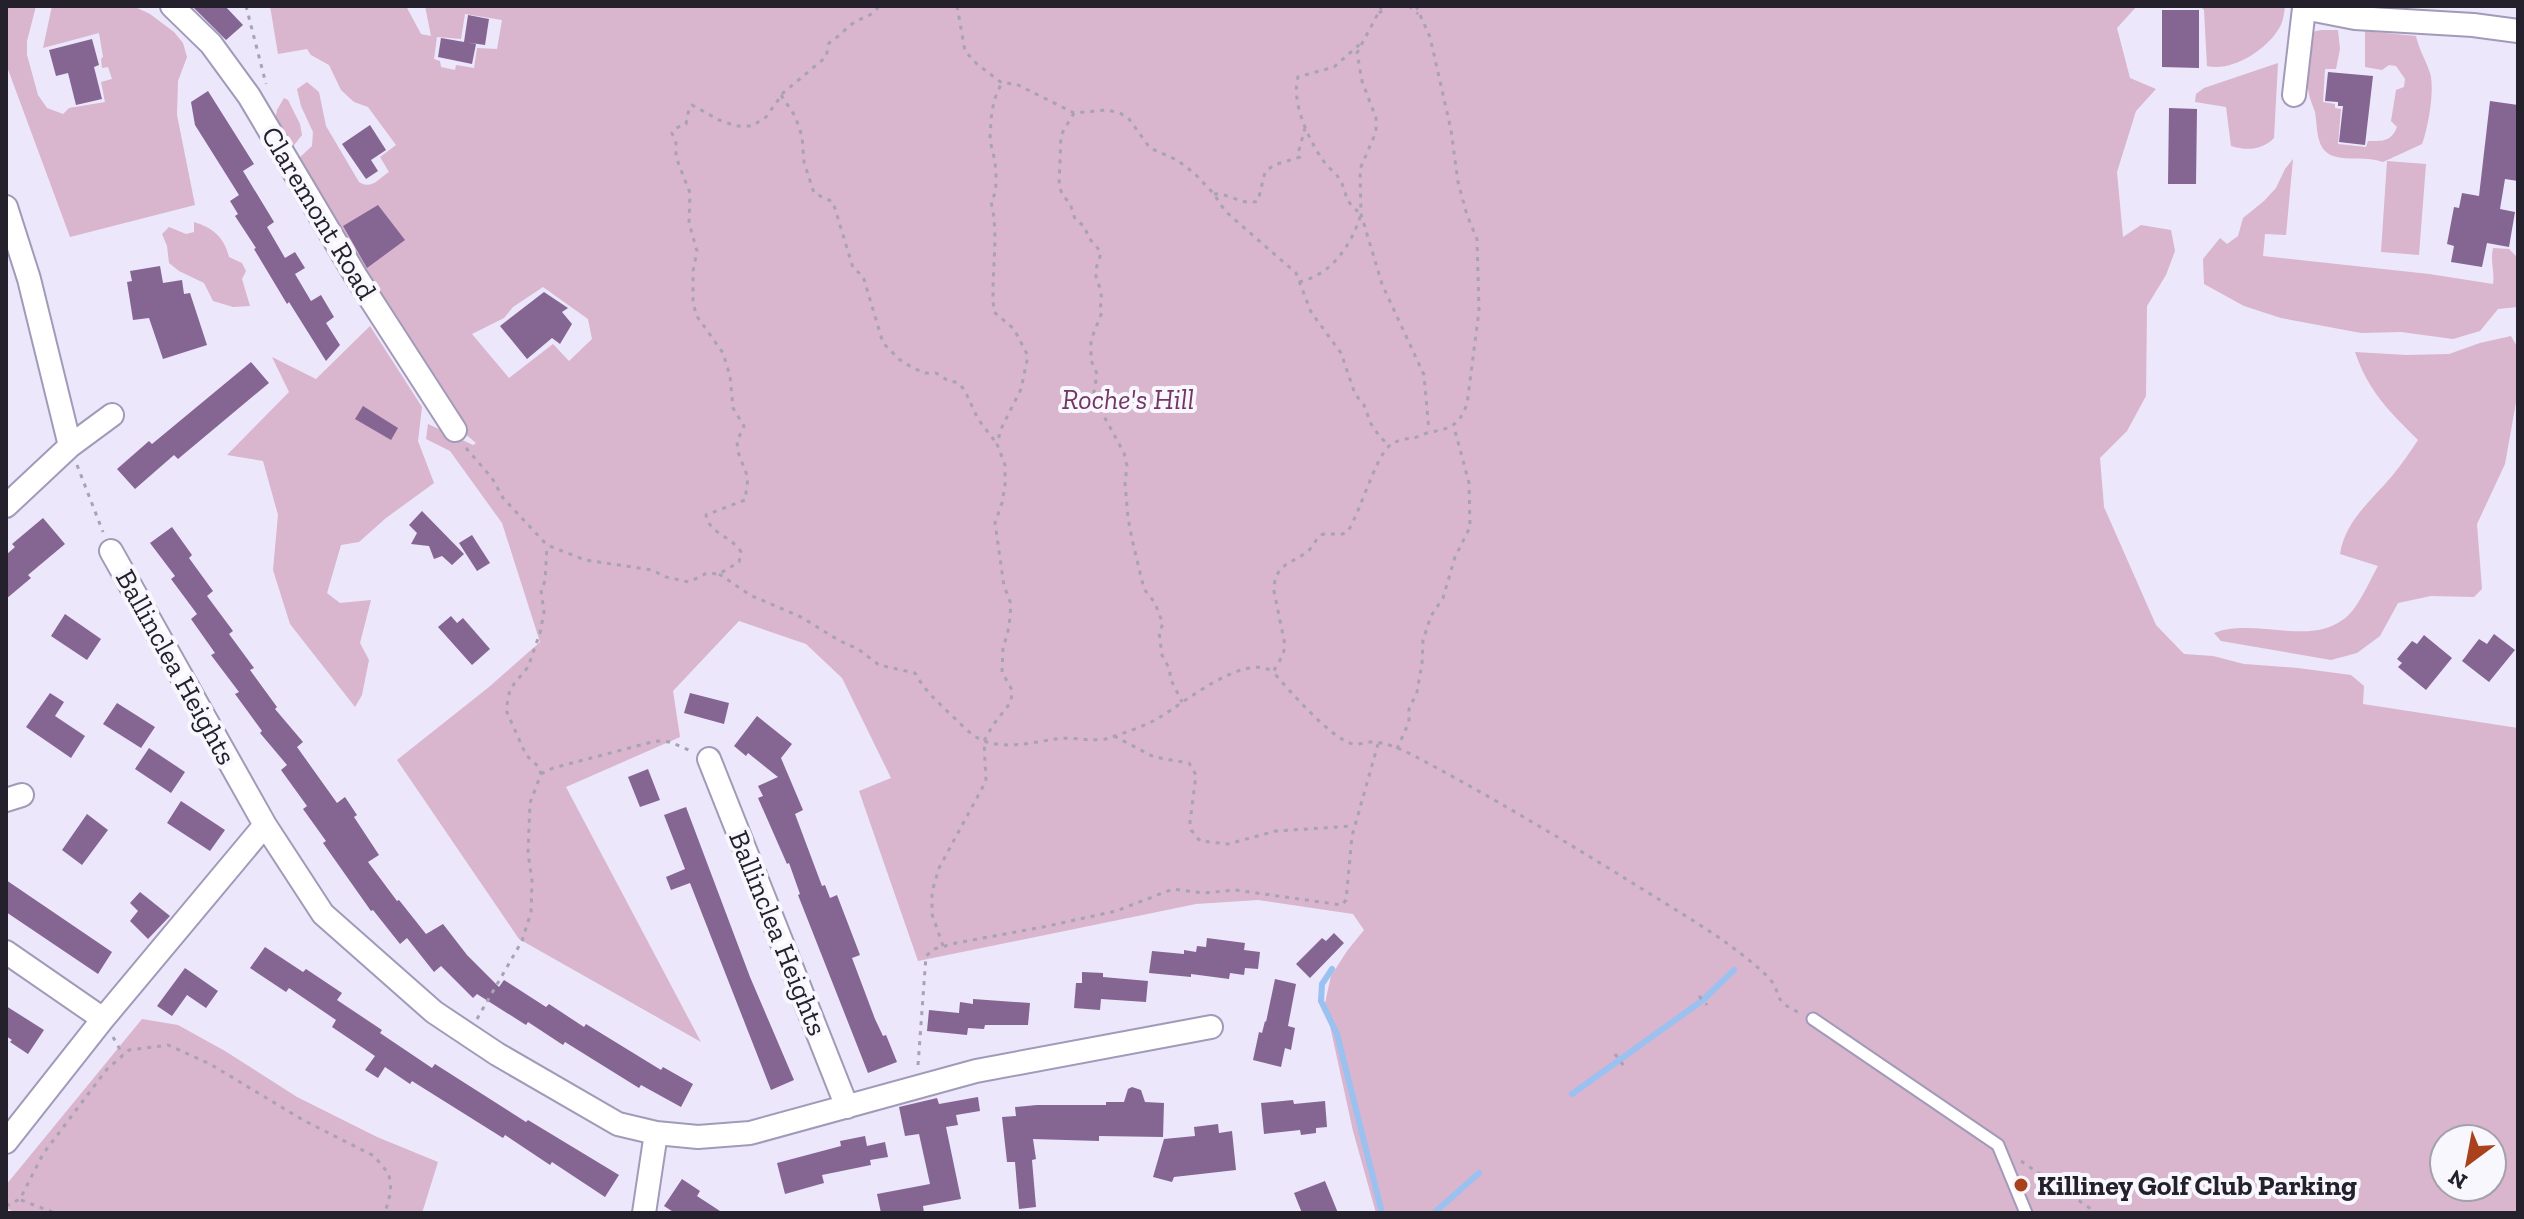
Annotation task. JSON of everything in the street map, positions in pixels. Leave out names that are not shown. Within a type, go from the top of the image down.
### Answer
[{"type":"street","name":"Claremont Road","points":[[172,6],[211,44],[249,96],[357,278],[455,430]]},
{"type":"street","points":[[2294,95],[2302,7],[2355,18],[2473,25],[2518,31]]},
{"type":"street","points":[[6,207],[29,279],[70,446]]},
{"type":"street","points":[[6,506],[70,446],[112,415]]},
{"type":"street","name":"Ballinclea Heights","points":[[111,551],[265,825],[323,914],[434,1012],[468,1036],[618,1124],[656,1133],[698,1137],[750,1133],[976,1071],[1211,1027]]},
{"type":"street","name":"Ballinclea Heights","points":[[709,759],[847,1107]]},
{"type":"street","points":[[6,1142],[103,1019],[265,825]]},
{"type":"street","points":[[6,952],[103,1019]]},
{"type":"street","points":[[644,1213],[656,1133]]},
{"type":"lane","points":[[1813,1019],[1998,1145],[2026,1213]]},
{"type":"path","points":[[246,6],[269,94]]},
{"type":"path","points":[[719,574],[739,562],[741,552],[724,534],[713,530],[706,515],[745,500],[748,478],[737,441],[744,426],[733,408],[730,376],[723,353],[696,315],[693,271],[697,251],[689,223],[690,193],[676,157],[672,133],[686,124],[692,105],[736,126],[752,126],[766,117],[781,95],[826,57],[829,43],[855,22],[869,17],[879,6]]},
{"type":"path","points":[[957,6],[965,51],[1002,83],[1016,84],[1074,113],[1107,110],[1120,113],[1129,119],[1150,148],[1177,160],[1194,173],[1225,211],[1296,273],[1311,312],[1341,353],[1355,394],[1364,405],[1371,424],[1390,446]]},
{"type":"path","points":[[1382,6],[1357,53],[1357,64],[1376,118],[1376,132],[1360,169],[1361,214],[1382,284],[1424,375],[1429,431]]},
{"type":"path","points":[[1379,13],[1389,6]]},
{"type":"path","points":[[1409,6],[1421,16]]},
{"type":"path","points":[[1273,672],[1285,645],[1274,591],[1276,578],[1287,563],[1312,547],[1322,534],[1340,536],[1348,531],[1379,461],[1390,446],[1429,431],[1438,432],[1453,426],[1467,404],[1478,329],[1477,239],[1462,200],[1430,37],[1416,6]]},
{"type":"path","points":[[1361,214],[1346,200],[1340,179],[1319,154],[1306,127],[1295,87],[1298,77],[1334,67],[1363,42]]},
{"type":"path","points":[[997,444],[1021,389],[1028,356],[1014,329],[994,312],[992,298],[995,243],[991,202],[996,188],[989,140],[993,129],[989,119],[1002,83]]},
{"type":"path","points":[[781,95],[795,116],[802,136],[804,162],[814,193],[833,202],[853,268],[863,276],[883,343],[913,368],[959,383],[978,419],[997,444],[1005,465],[1002,503],[995,523],[1004,586],[1011,604],[1002,672],[1012,690],[1011,702],[984,741],[986,781],[939,868],[932,892],[932,914],[943,946]]},
{"type":"path","points":[[1074,113],[1061,135],[1059,186],[1070,203],[1075,219],[1085,227],[1088,237],[1101,252],[1096,268],[1102,312],[1091,340],[1091,360],[1097,374],[1094,392],[1124,453],[1132,539],[1144,589],[1155,603],[1163,624],[1159,632],[1162,655],[1182,702]]},
{"type":"path","points":[[1214,194],[1223,194],[1245,203],[1258,201],[1265,172],[1274,165],[1300,157],[1306,127]]},
{"type":"path","points":[[1299,282],[1311,279],[1342,253],[1357,229],[1361,214]]},
{"type":"path","points":[[1397,749],[1417,692],[1423,640],[1470,527],[1469,483],[1453,426]]},
{"type":"path","points":[[455,430],[492,478],[503,498],[547,545],[585,560],[652,570],[689,582],[707,573],[719,574],[750,595],[801,617],[858,649],[879,665],[915,673],[924,688],[973,736],[984,741],[1020,746],[1075,737],[1097,741],[1156,720],[1211,684],[1259,665],[1273,672],[1341,739],[1355,745],[1371,742],[1397,749],[1495,799],[1707,930],[1768,977],[1785,1007],[1813,1019]]},
{"type":"path","points":[[70,446],[111,551]]},
{"type":"path","points":[[468,1036],[522,941],[531,912],[532,881],[528,853],[530,803],[541,774],[538,766],[526,755],[506,710],[510,689],[528,667],[540,633],[544,612],[541,590],[545,581],[547,545]]},
{"type":"path","points":[[1114,736],[1154,757],[1189,763],[1196,775],[1191,830],[1200,841],[1228,844],[1276,831],[1355,826]]},
{"type":"path","points":[[541,774],[553,768],[656,741],[670,742],[709,759]]},
{"type":"path","points":[[916,1089],[926,956],[934,949],[1116,911],[1173,889],[1204,893],[1235,890],[1342,905],[1346,900],[1355,826],[1378,743]]},
{"type":"path","points":[[1699,996],[1707,1005]]},
{"type":"path","points":[[6,1206],[20,1199],[43,1154],[107,1069],[129,1050],[168,1045],[210,1064],[303,1120],[374,1156],[389,1174],[391,1191],[385,1213]]},
{"type":"path","points":[[1615,1054],[1624,1066]]},
{"type":"path","points":[[1998,1145],[2097,1213]]},
{"type":"path","points":[[20,1199],[55,1213]]},
{"type":"green space","points":[[6,6],[36,6],[27,41],[27,55],[38,95],[47,108],[63,114],[69,108],[105,102],[101,82],[112,79],[108,67],[102,68],[99,33],[43,48],[52,6],[133,6],[174,32],[183,43],[187,57],[178,81],[177,115],[195,205],[70,237],[6,64]]},
{"type":"green space","name":"Roche's Hill","points":[[270,6],[406,6],[421,34],[431,36],[425,6],[2137,6],[2117,28],[2130,78],[2156,89],[2136,111],[2117,172],[2123,237],[2141,225],[2171,230],[2175,251],[2166,275],[2147,306],[2146,396],[2127,431],[2100,458],[2104,507],[2156,625],[2184,654],[2213,656],[2244,664],[2351,675],[2364,686],[2363,704],[2518,728],[2518,1213],[1376,1213],[1353,1131],[1325,1003],[1331,976],[1364,930],[1353,914],[1258,900],[1196,904],[918,961],[859,791],[891,778],[842,678],[806,644],[739,621],[673,691],[680,737],[566,787],[701,1042],[519,939],[397,760],[540,642],[502,523],[450,451],[426,439],[428,424],[473,445],[476,443],[463,432],[297,160],[312,146],[313,132],[297,89],[307,82],[319,92],[326,126],[359,182],[371,184],[389,172],[380,157],[396,145],[368,107],[354,102],[341,90],[329,65],[311,55],[307,49],[278,54]],"holes":[[[465,14],[502,20],[497,49],[477,48],[474,68],[456,65],[455,70],[441,67],[440,61],[434,59],[437,37],[461,39]],[[543,287],[588,319],[592,339],[569,361],[553,344],[509,378],[472,334],[504,318],[513,307]]]},
{"type":"green space","points":[[2200,6],[2285,6],[2280,27],[2265,45],[2237,63],[2216,67],[2207,66],[2204,10]]},
{"type":"green space","points":[[2338,30],[2340,49],[2336,69],[2325,69],[2323,102],[2335,104],[2335,108],[2341,109],[2338,144],[2366,147],[2368,141],[2386,140],[2395,132],[2397,127],[2391,121],[2396,90],[2404,87],[2405,79],[2396,66],[2389,65],[2382,70],[2365,67],[2365,31],[2416,36],[2432,89],[2422,144],[2383,162],[2327,153],[2318,137],[2306,71],[2312,32]]},
{"type":"green space","points":[[2278,63],[2274,138],[2254,148],[2231,146],[2226,107],[2195,102],[2196,94],[2204,88]]},
{"type":"green space","points":[[284,98],[300,124],[302,135],[291,149],[275,120]]},
{"type":"green space","points":[[2293,159],[2286,235],[2265,234],[2263,256],[2493,284],[2493,248],[2509,249],[2518,258],[2518,307],[2498,309],[2480,331],[2453,339],[2401,332],[2361,333],[2281,318],[2244,306],[2204,284],[2203,259],[2220,238],[2227,244],[2238,236],[2243,218],[2276,188]]},
{"type":"green space","points":[[2387,161],[2426,164],[2419,255],[2381,252]]},
{"type":"green space","points":[[194,222],[217,234],[229,257],[242,263],[246,271],[242,279],[250,306],[233,307],[213,301],[204,283],[169,263],[162,234],[169,227],[186,234],[194,232]]},
{"type":"green space","points":[[370,326],[422,407],[418,441],[434,483],[359,542],[341,545],[327,593],[340,603],[371,600],[360,643],[369,660],[362,695],[355,707],[290,624],[273,570],[278,515],[263,461],[227,455],[289,392],[272,357],[316,379]]},
{"type":"green space","points":[[2511,336],[2518,348],[2518,391],[2505,464],[2477,524],[2482,589],[2474,597],[2431,596],[2398,603],[2380,636],[2357,653],[2331,660],[2221,641],[2214,633],[2250,628],[2306,631],[2323,629],[2339,622],[2357,605],[2378,566],[2340,554],[2343,542],[2353,521],[2418,440],[2373,390],[2355,352],[2449,354]]},
{"type":"green space","points":[[142,1019],[178,1025],[297,1097],[377,1137],[438,1162],[422,1213],[16,1213],[6,1208],[6,1185]]},
{"type":"building","points":[[192,6],[225,6],[243,25],[226,40]]},
{"type":"building","points":[[2162,10],[2199,10],[2199,68],[2162,67]]},
{"type":"building","points":[[468,15],[489,19],[485,45],[464,42]]},
{"type":"building","points":[[441,38],[476,44],[472,64],[438,57]]},
{"type":"building","points":[[92,39],[99,65],[94,67],[102,99],[76,105],[68,73],[56,76],[49,50]]},
{"type":"building","points":[[2328,72],[2373,76],[2365,145],[2339,142],[2343,106],[2338,106],[2338,102],[2325,101]]},
{"type":"building","points":[[208,91],[254,164],[243,171],[274,222],[267,227],[285,258],[295,252],[305,268],[295,274],[311,301],[321,295],[334,317],[326,323],[340,345],[326,361],[289,302],[287,304],[235,216],[238,214],[230,201],[239,195],[195,125],[191,102]]},
{"type":"building","points":[[2490,101],[2518,105],[2518,181],[2505,179],[2500,209],[2515,212],[2509,247],[2487,243],[2482,267],[2451,262],[2454,246],[2447,244],[2454,207],[2459,208],[2462,193],[2479,196]]},
{"type":"building","points":[[2169,108],[2197,109],[2196,184],[2168,184]]},
{"type":"building","points":[[370,125],[386,150],[371,160],[378,171],[366,179],[342,144]]},
{"type":"building","points":[[378,205],[405,240],[367,268],[343,226]]},
{"type":"building","points":[[160,266],[163,283],[182,280],[184,294],[190,293],[207,345],[163,359],[149,318],[133,320],[127,282],[132,281],[130,271]]},
{"type":"building","points":[[544,292],[568,308],[562,312],[572,324],[560,344],[552,338],[527,359],[500,326]]},
{"type":"building","points":[[251,362],[269,383],[178,459],[174,455],[135,489],[117,469]]},
{"type":"building","points":[[363,406],[398,428],[391,440],[355,419]]},
{"type":"building","points":[[422,511],[464,554],[452,565],[442,556],[434,559],[429,546],[411,544],[417,533],[409,525]]},
{"type":"building","points":[[43,518],[65,544],[28,575],[31,578],[6,599],[6,555],[15,547],[12,544]]},
{"type":"building","points":[[172,527],[192,555],[189,558],[213,591],[207,596],[233,631],[229,634],[254,668],[250,670],[277,707],[275,709],[303,742],[297,747],[337,803],[345,797],[357,815],[354,817],[379,855],[368,862],[397,901],[426,934],[443,924],[467,955],[499,987],[504,980],[546,1007],[549,1004],[661,1070],[663,1067],[693,1084],[681,1107],[641,1085],[639,1088],[565,1042],[563,1045],[528,1022],[526,1025],[477,994],[473,998],[441,966],[434,972],[407,938],[400,944],[371,911],[323,843],[326,841],[303,809],[307,806],[281,770],[287,765],[260,733],[262,731],[235,694],[239,692],[211,655],[215,653],[191,619],[197,614],[171,579],[175,576],[150,543]]},
{"type":"building","points":[[472,535],[490,563],[477,571],[459,543]]},
{"type":"building","points":[[65,614],[101,639],[87,660],[51,636]]},
{"type":"building","points":[[451,616],[457,623],[463,618],[490,649],[472,665],[438,627]]},
{"type":"building","points":[[2494,634],[2515,650],[2489,682],[2462,661],[2479,639],[2487,644]]},
{"type":"building","points":[[2424,635],[2452,658],[2426,690],[2398,667],[2402,663],[2397,659],[2412,641],[2417,644]]},
{"type":"building","points":[[50,693],[64,702],[55,716],[85,736],[71,758],[26,727]]},
{"type":"building","points":[[690,693],[729,703],[724,724],[684,713]]},
{"type":"building","points":[[117,703],[155,727],[141,748],[103,724]]},
{"type":"building","points":[[757,716],[792,744],[781,758],[803,810],[795,814],[822,886],[825,885],[830,898],[837,895],[860,955],[852,958],[875,1019],[883,1036],[886,1035],[897,1062],[868,1073],[798,895],[789,863],[758,798],[763,796],[758,786],[778,777],[734,746]]},
{"type":"building","points":[[149,748],[185,772],[171,793],[135,769]]},
{"type":"building","points":[[648,769],[660,800],[640,807],[628,777]]},
{"type":"building","points":[[181,801],[225,830],[210,851],[167,823]]},
{"type":"building","points":[[686,807],[750,977],[794,1080],[771,1090],[690,883],[671,890],[666,877],[685,869],[664,815]]},
{"type":"building","points":[[87,814],[108,830],[82,865],[62,850]]},
{"type":"building","points":[[6,880],[112,952],[98,974],[6,912]]},
{"type":"building","points":[[140,892],[170,916],[148,939],[130,921],[138,911],[130,903]]},
{"type":"building","points":[[1334,933],[1344,943],[1310,978],[1296,964],[1322,938],[1326,941]]},
{"type":"building","points":[[1207,938],[1245,943],[1244,950],[1260,952],[1258,969],[1245,968],[1244,975],[1230,973],[1229,979],[1149,973],[1152,951],[1196,952],[1197,946],[1206,947]]},
{"type":"building","points":[[265,947],[342,993],[337,1000],[432,1068],[435,1064],[526,1122],[528,1120],[619,1175],[605,1197],[552,1162],[550,1165],[505,1135],[503,1138],[412,1081],[410,1084],[385,1067],[378,1078],[365,1070],[375,1056],[332,1027],[336,1020],[289,988],[286,992],[250,968]]},
{"type":"building","points":[[185,968],[218,991],[206,1008],[187,995],[172,1016],[157,1006]]},
{"type":"building","points":[[1082,972],[1148,981],[1146,1002],[1101,999],[1100,1010],[1074,1008],[1076,983],[1082,983]]},
{"type":"building","points":[[1275,979],[1296,984],[1288,1026],[1295,1028],[1291,1050],[1285,1048],[1281,1067],[1253,1060],[1259,1032],[1262,1033],[1266,1022]]},
{"type":"building","points":[[973,999],[1030,1003],[1028,1025],[985,1025],[984,1029],[968,1028],[967,1035],[927,1031],[929,1010],[959,1013],[960,1002],[973,1004]]},
{"type":"building","points":[[6,1006],[44,1030],[28,1054],[6,1036]]},
{"type":"building","points":[[1128,1089],[1141,1090],[1145,1102],[1164,1103],[1163,1137],[1099,1136],[1099,1141],[1033,1139],[1036,1207],[1019,1209],[1015,1162],[1007,1162],[1002,1117],[1016,1116],[1015,1107],[1124,1102]]},
{"type":"building","points":[[978,1097],[980,1111],[956,1115],[958,1125],[946,1127],[961,1199],[923,1206],[924,1213],[881,1213],[877,1194],[930,1184],[919,1134],[905,1136],[899,1107],[937,1098],[939,1104]]},
{"type":"building","points":[[1293,1100],[1294,1104],[1325,1101],[1327,1127],[1316,1128],[1316,1133],[1301,1135],[1300,1130],[1264,1134],[1261,1103]]},
{"type":"building","points":[[1218,1124],[1219,1133],[1232,1131],[1236,1170],[1174,1177],[1172,1182],[1153,1177],[1164,1139],[1195,1136],[1194,1127]]},
{"type":"building","points":[[865,1136],[867,1146],[885,1142],[888,1157],[870,1160],[871,1165],[822,1175],[824,1183],[785,1194],[777,1163],[841,1146],[840,1141]]},
{"type":"building","points":[[682,1179],[700,1191],[697,1196],[723,1213],[675,1213],[664,1206]]},
{"type":"building","points":[[1325,1181],[1338,1213],[1302,1213],[1294,1193]]},
{"type":"waterway","points":[[1332,969],[1322,984],[1321,1001],[1337,1034],[1382,1213]]},
{"type":"waterway","points":[[1572,1094],[1703,1000],[1734,970]]},
{"type":"waterway","points":[[1434,1213],[1479,1173]]},
{"type":"place","name":"Killiney Golf Club Parking","points":[[2021,1185]]}]
